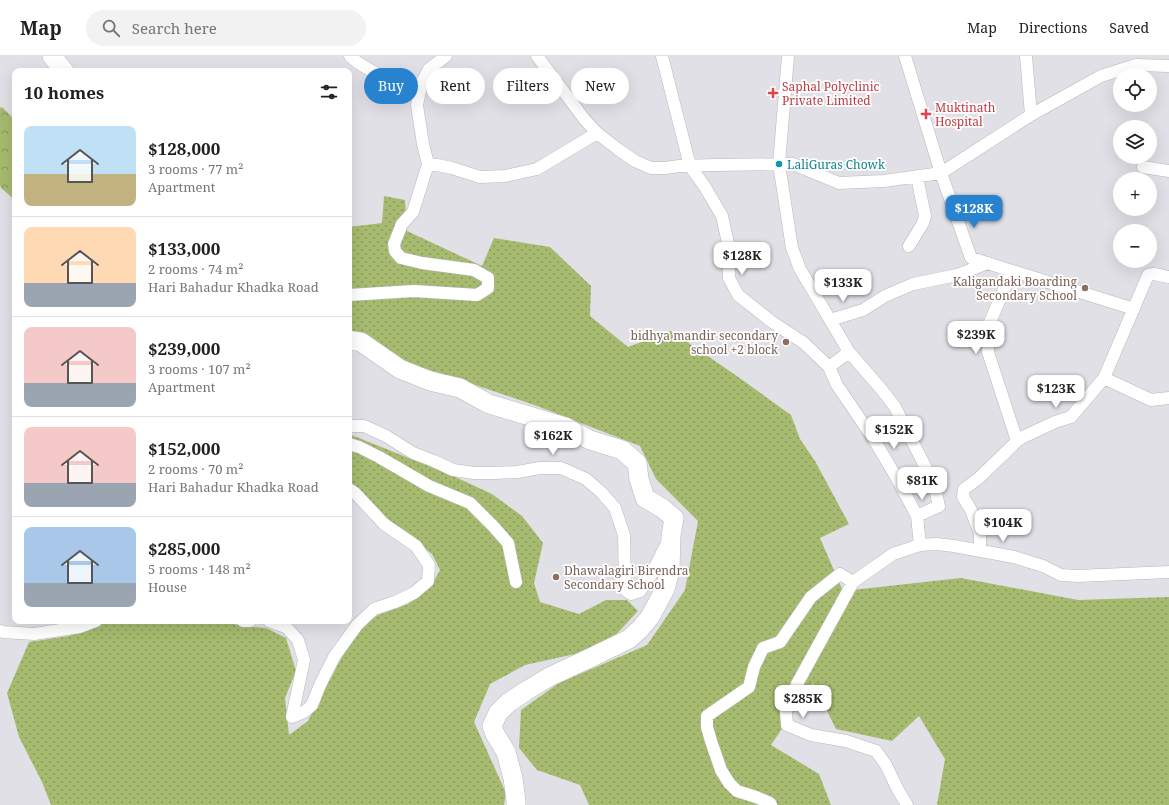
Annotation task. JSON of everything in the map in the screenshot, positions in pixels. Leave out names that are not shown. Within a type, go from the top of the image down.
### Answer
[{"type":"main road","points":[[52,56],[62,68]]},
{"type":"main road","points":[[352,340],[361,342],[400,368],[430,381],[460,388],[489,404],[566,427],[590,440],[622,450],[637,463],[639,479],[645,498],[662,508],[674,518],[671,536],[670,570],[665,589],[650,617],[640,630],[629,639],[549,677],[508,703],[498,714],[492,726],[506,752],[514,778],[516,805]]},
{"type":"street","points":[[350,56],[360,64],[400,84],[420,89]]},
{"type":"street","points":[[352,295],[414,291],[476,296],[488,288],[488,278],[474,270],[422,263],[402,258],[396,251],[394,244],[402,224],[413,212],[428,164],[423,144],[417,105],[420,89],[429,69],[446,56]]},
{"type":"street","points":[[537,56],[585,120],[597,132],[635,161],[651,168],[794,164],[839,183],[884,181],[941,173],[1031,115],[1101,76],[1136,65],[1169,66]]},
{"type":"street","points":[[662,56],[690,166],[705,187],[722,216],[728,243],[729,278],[738,295],[772,322],[804,343],[829,367],[837,385],[873,438],[917,516],[920,545]]},
{"type":"street","points":[[788,56],[779,164],[792,248],[800,269],[849,352],[895,407],[934,484],[939,506],[917,516]]},
{"type":"street","points":[[905,56],[941,173],[971,258],[1134,309]]},
{"type":"street","points":[[1026,56],[1031,115]]},
{"type":"street","points":[[428,164],[480,177],[505,176],[536,169],[597,132]]},
{"type":"street","points":[[1143,167],[1169,171]]},
{"type":"street","points":[[909,246],[923,223],[925,216],[917,177]]},
{"type":"street","points":[[830,320],[863,310],[886,296],[913,284],[957,275],[988,263]]},
{"type":"street","points":[[1012,271],[990,322],[988,352],[1017,441]]},
{"type":"street","points":[[980,551],[980,534],[963,497],[964,489],[979,478],[1017,441],[1055,422],[1071,417],[1104,378],[1148,275],[1154,274],[1169,277]]},
{"type":"street","points":[[829,367],[849,352]]},
{"type":"street","points":[[1104,378],[1151,400],[1169,398]]},
{"type":"street","points":[[352,426],[364,426],[386,436],[413,453],[453,470],[494,474],[540,468],[561,468],[586,478],[615,508],[624,535],[625,590],[631,594],[640,591],[671,536]]},
{"type":"street","points":[[352,445],[380,457],[429,486],[470,503],[508,543],[516,582]]},
{"type":"street","points":[[278,624],[286,627],[298,640],[304,660],[292,717],[304,712],[312,705],[334,657],[357,625],[374,609],[395,602],[414,593],[428,581],[429,565],[416,546],[384,524],[352,492]]},
{"type":"street","points":[[907,805],[886,765],[876,751],[846,741],[810,735],[787,725],[786,712],[797,684],[853,582],[893,554],[920,545],[936,544],[1014,557],[1043,566],[1061,574],[1078,576],[1169,572]]},
{"type":"street","points":[[771,805],[770,803],[756,796],[737,791],[729,782],[721,770],[711,741],[707,727],[707,716],[749,687],[754,668],[763,648],[780,642],[811,597],[840,574],[853,582]]},
{"type":"street","points":[[0,631],[34,634],[80,628],[89,624]]},
{"type":"green space","points":[[2,107],[12,117],[12,197],[1,188],[0,185],[0,108]]},
{"type":"green space","points":[[384,196],[405,200],[407,231],[482,266],[494,238],[550,247],[591,286],[590,316],[628,347],[671,331],[791,415],[800,439],[815,461],[849,524],[820,538],[843,591],[961,578],[1078,600],[1169,597],[1169,805],[937,805],[945,759],[919,716],[892,741],[836,729],[813,683],[771,745],[819,774],[831,805],[589,805],[580,785],[537,770],[519,748],[521,710],[559,683],[647,645],[685,590],[698,521],[656,479],[640,446],[537,406],[409,364],[352,334],[352,227],[382,223]]},
{"type":"green space","points":[[352,435],[451,475],[492,494],[522,516],[543,543],[534,583],[540,602],[579,614],[606,600],[627,600],[638,611],[613,638],[575,654],[525,665],[490,684],[474,722],[506,793],[504,805],[51,805],[42,782],[19,737],[7,693],[29,642],[69,636],[102,624],[234,624],[266,628],[286,638],[296,671],[285,698],[289,735],[308,721],[344,653],[364,625],[378,615],[408,604],[430,588],[440,570],[432,554],[382,515],[352,488]]},
{"type":"place","name":"Saphal Polyclinic Private Limited","points":[[773,93]]},
{"type":"place","name":"Muktinath Hospital","points":[[926,114]]},
{"type":"place","name":"LaliGuras Chowk","points":[[779,164]]},
{"type":"place","name":"Kaligandaki Boarding Secondary School","points":[[1085,288]]},
{"type":"place","name":"bidhya mandir secondary school +2 block","points":[[786,342]]},
{"type":"place","name":"Dhawalagiri Birendra Secondary School","points":[[556,577]]}]
